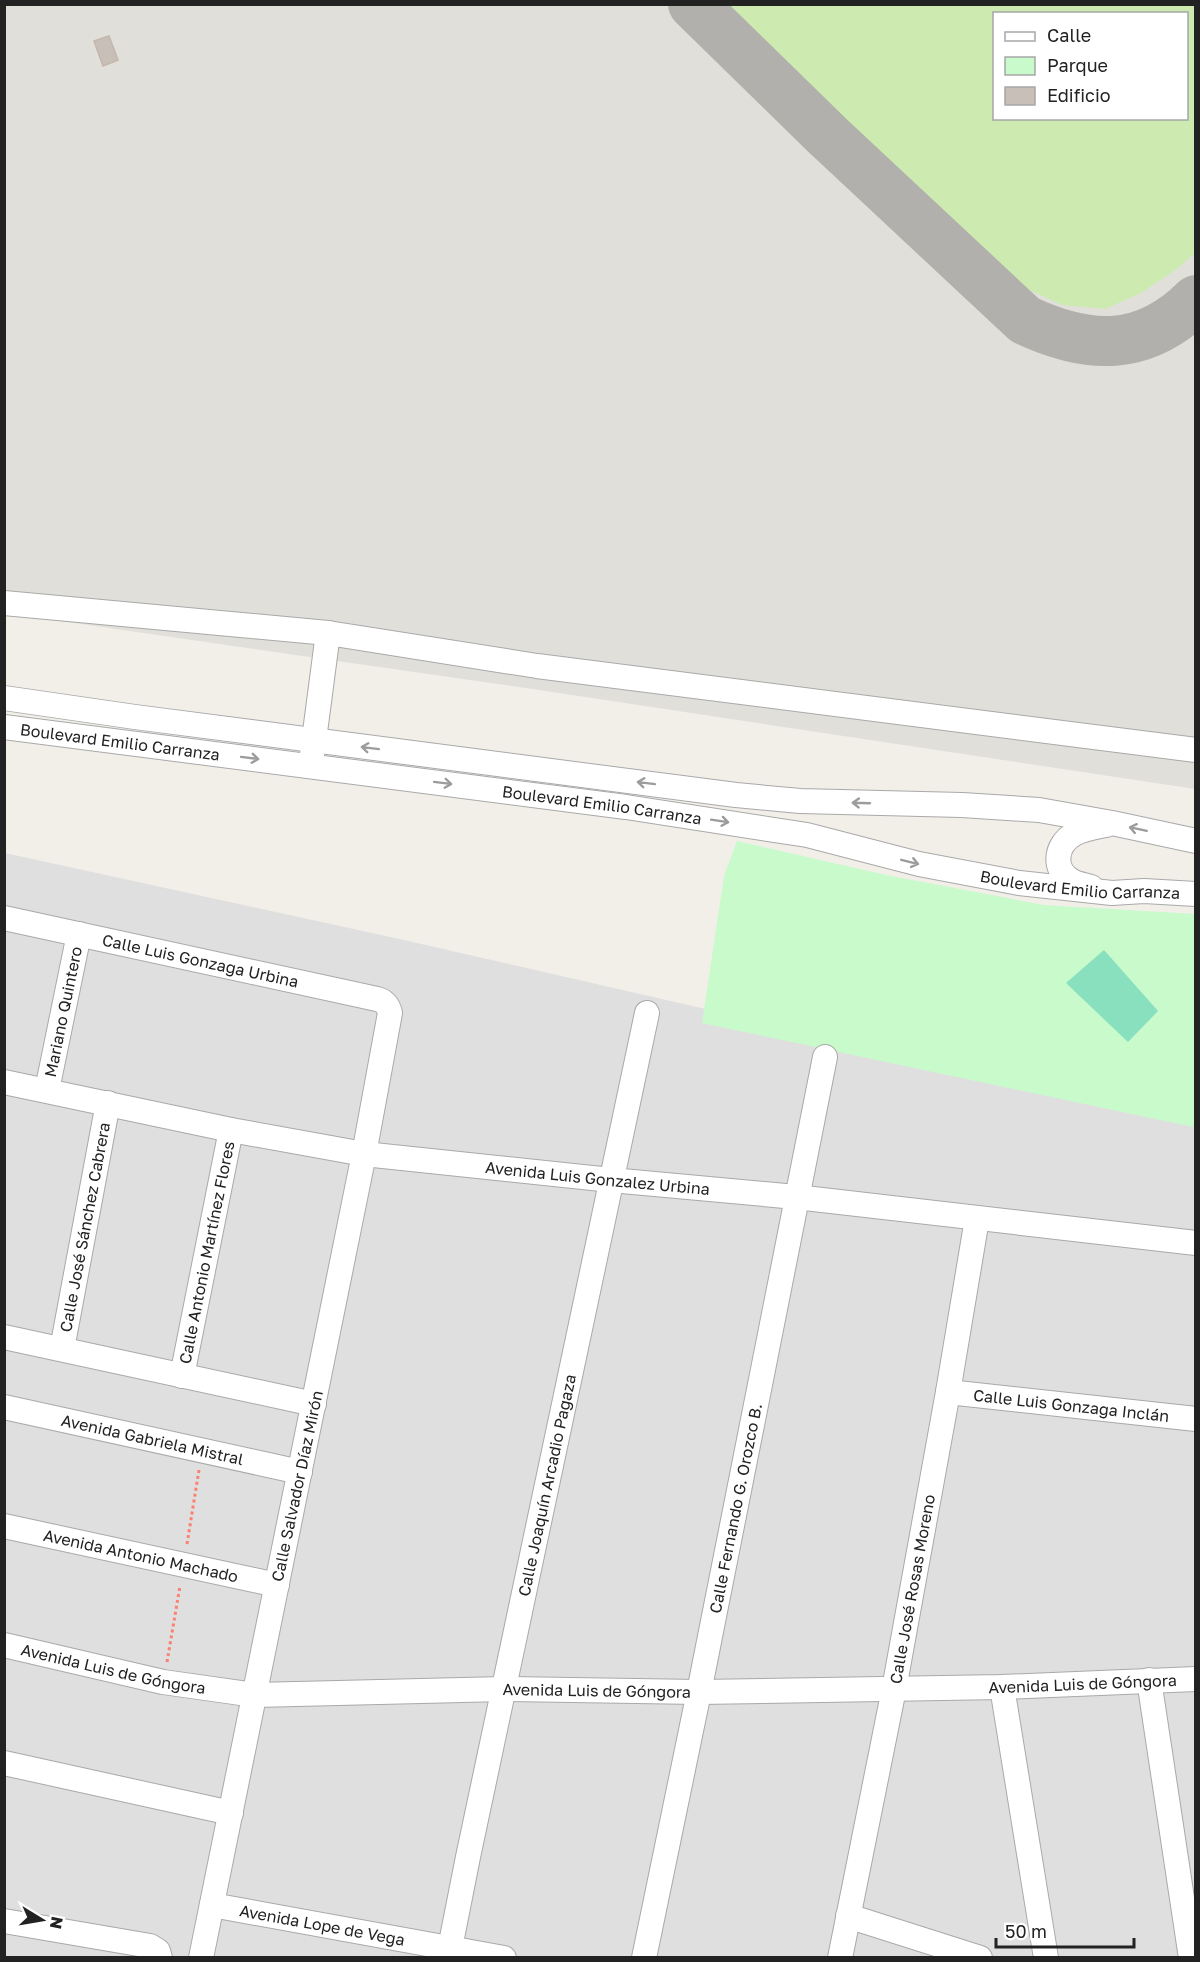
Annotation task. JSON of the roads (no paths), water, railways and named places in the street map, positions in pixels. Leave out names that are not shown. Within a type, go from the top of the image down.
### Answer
[{"type":"street","points":[[4,603],[328,633],[537,666],[1196,750]]},
{"type":"street","points":[[311,766],[328,633]]},
{"type":"street","name":"Boulevard Emilio Carranza","points":[[4,698],[314,741],[736,795],[800,801],[962,805],[1039,810],[1196,841]]},
{"type":"street","name":"Boulevard Emilio Carranza","points":[[4,727],[627,807],[796,833],[919,864],[1060,889],[1112,893],[1143,891],[1196,894]]},
{"type":"street","points":[[1112,823],[1075,834],[1065,841],[1059,850],[1058,862],[1062,872],[1072,881],[1112,893]]},
{"type":"street","name":"Calle Luis Gonzaga Urbina","points":[[4,918],[383,1000],[390,1013]]},
{"type":"street","name":"Mariano Quintero","points":[[47,1090],[80,934]]},
{"type":"street","name":"Calle Salvador Díaz Mirón","points":[[201,1958],[364,1154],[390,1013]]},
{"type":"street","name":"Calle Joaquín Arcadio Pagaza","points":[[449,1953],[647,1013]]},
{"type":"street","name":"Calle Fernando G. Orozco B.","points":[[644,1958],[825,1057]]},
{"type":"street","name":"Avenida Luis Gonzalez Urbina","points":[[4,1082],[231,1130],[364,1154],[796,1197],[1196,1243]]},
{"type":"street","name":"Calle José Sánchez Cabrera","points":[[62,1349],[108,1103]]},
{"type":"street","name":"Calle Antonio Martínez Flores","points":[[182,1376],[231,1130]]},
{"type":"street","name":"Calle José Rosas Moreno","points":[[840,1958],[894,1689],[977,1219]]},
{"type":"street","points":[[4,1337],[314,1404]]},
{"type":"street","name":"Calle Luis Gonzaga Inclán","points":[[948,1392],[1196,1419]]},
{"type":"street","name":"Avenida Gabriela Mistral","points":[[4,1407],[300,1472]]},
{"type":"street","name":"Avenida Antonio Machado","points":[[4,1526],[277,1585]]},
{"type":"street","name":"Avenida Luis de Góngora","points":[[4,1646],[163,1682],[255,1695],[504,1689],[699,1692],[894,1689],[1196,1679]]},
{"type":"street","points":[[1149,1680],[1191,1958]]},
{"type":"street","points":[[1002,1686],[1046,1958]]},
{"type":"street","points":[[4,1763],[231,1813]]},
{"type":"street","name":"Avenida Lope de Vega","points":[[212,1905],[449,1953],[504,1958]]},
{"type":"street","points":[[848,1916],[980,1958]]},
{"type":"street","points":[[4,1921],[150,1946],[158,1951],[160,1958]]}]
